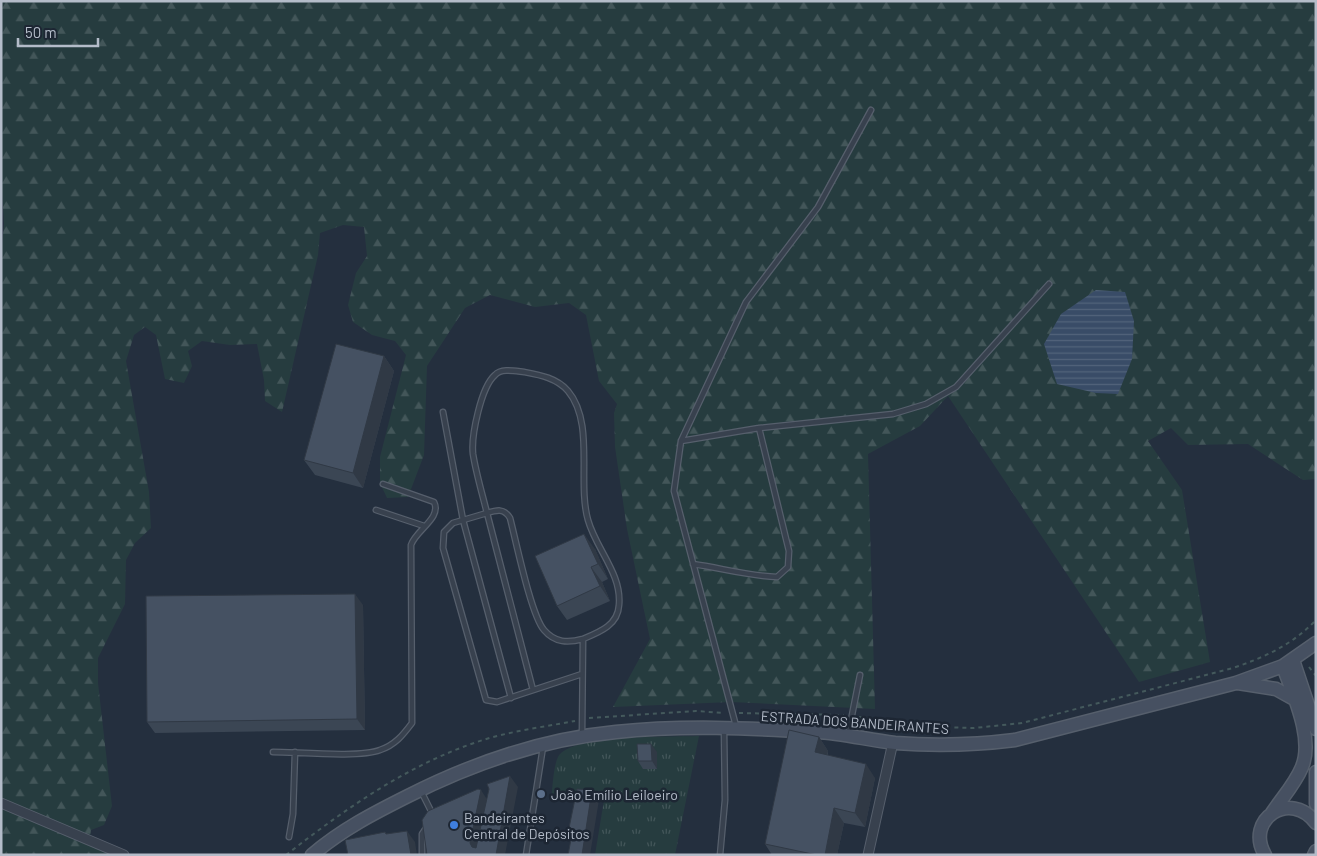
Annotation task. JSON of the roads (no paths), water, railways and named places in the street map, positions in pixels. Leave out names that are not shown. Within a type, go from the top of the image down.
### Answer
[{"type":"main road","name":"ESTRADA DOS BANDEIRANTES","points":[[312,855],[351,826],[421,789],[485,761],[543,746],[616,732],[731,730],[818,732],[892,742],[955,744],[1015,740],[1236,683],[1288,663],[1316,643]]},
{"type":"main road","points":[[1265,855],[1259,838],[1261,828],[1299,774],[1304,761],[1306,739],[1294,699],[1288,663]]},
{"type":"main road","points":[[1288,663],[1316,729]]},
{"type":"main road","points":[[1236,683],[1276,689],[1294,699]]},
{"type":"main road","points":[[1316,772],[1316,804]]},
{"type":"main road","points":[[1272,813],[1281,809],[1300,809],[1308,814],[1316,823]]},
{"type":"main road","points":[[1314,855],[1316,851]]},
{"type":"street","points":[[868,855],[892,742]]},
{"type":"street","points":[[1,803],[124,855]]},
{"type":"lane","points":[[720,855],[731,730],[693,564],[674,492],[681,441],[746,302],[818,207],[870,110]]},
{"type":"lane","points":[[681,441],[759,428],[892,414],[926,404],[956,387],[1049,284]]},
{"type":"lane","points":[[533,690],[487,513],[473,452],[473,436],[487,387],[495,374],[502,371],[518,371],[556,380],[572,397],[579,416],[588,521],[611,569],[619,594],[617,616],[610,625],[583,639],[572,642],[561,641],[545,631],[533,604],[510,518],[507,512],[502,510],[487,513],[463,520],[447,527],[442,538],[443,548],[483,695],[486,700],[492,702],[511,698],[582,674]]},
{"type":"lane","points":[[443,412],[463,520],[511,698]]},
{"type":"lane","points":[[693,564],[726,568],[753,576],[776,577],[788,567],[788,552],[759,428]]},
{"type":"lane","points":[[273,752],[353,753],[380,751],[399,740],[412,724],[411,545],[414,538],[436,514],[434,502],[383,484]]},
{"type":"lane","points":[[376,510],[424,526]]},
{"type":"lane","points":[[582,738],[583,639]]},
{"type":"lane","points":[[847,736],[860,675]]},
{"type":"lane","points":[[526,855],[543,746]]},
{"type":"lane","points":[[289,837],[293,814],[295,752]]},
{"type":"lane","points":[[421,789],[434,818]]},
{"type":"lane","points":[[422,855],[422,834],[434,818],[442,815]]},
{"type":"water","points":[[1096,290],[1125,292],[1134,321],[1132,359],[1118,394],[1096,393],[1057,384],[1044,344],[1061,314]]},
{"type":"place","name":"João Emílio Leiloeiro","points":[[541,794]]},
{"type":"place","name":"Bandeirantes Central de Depósitos","points":[[454,825]]}]
